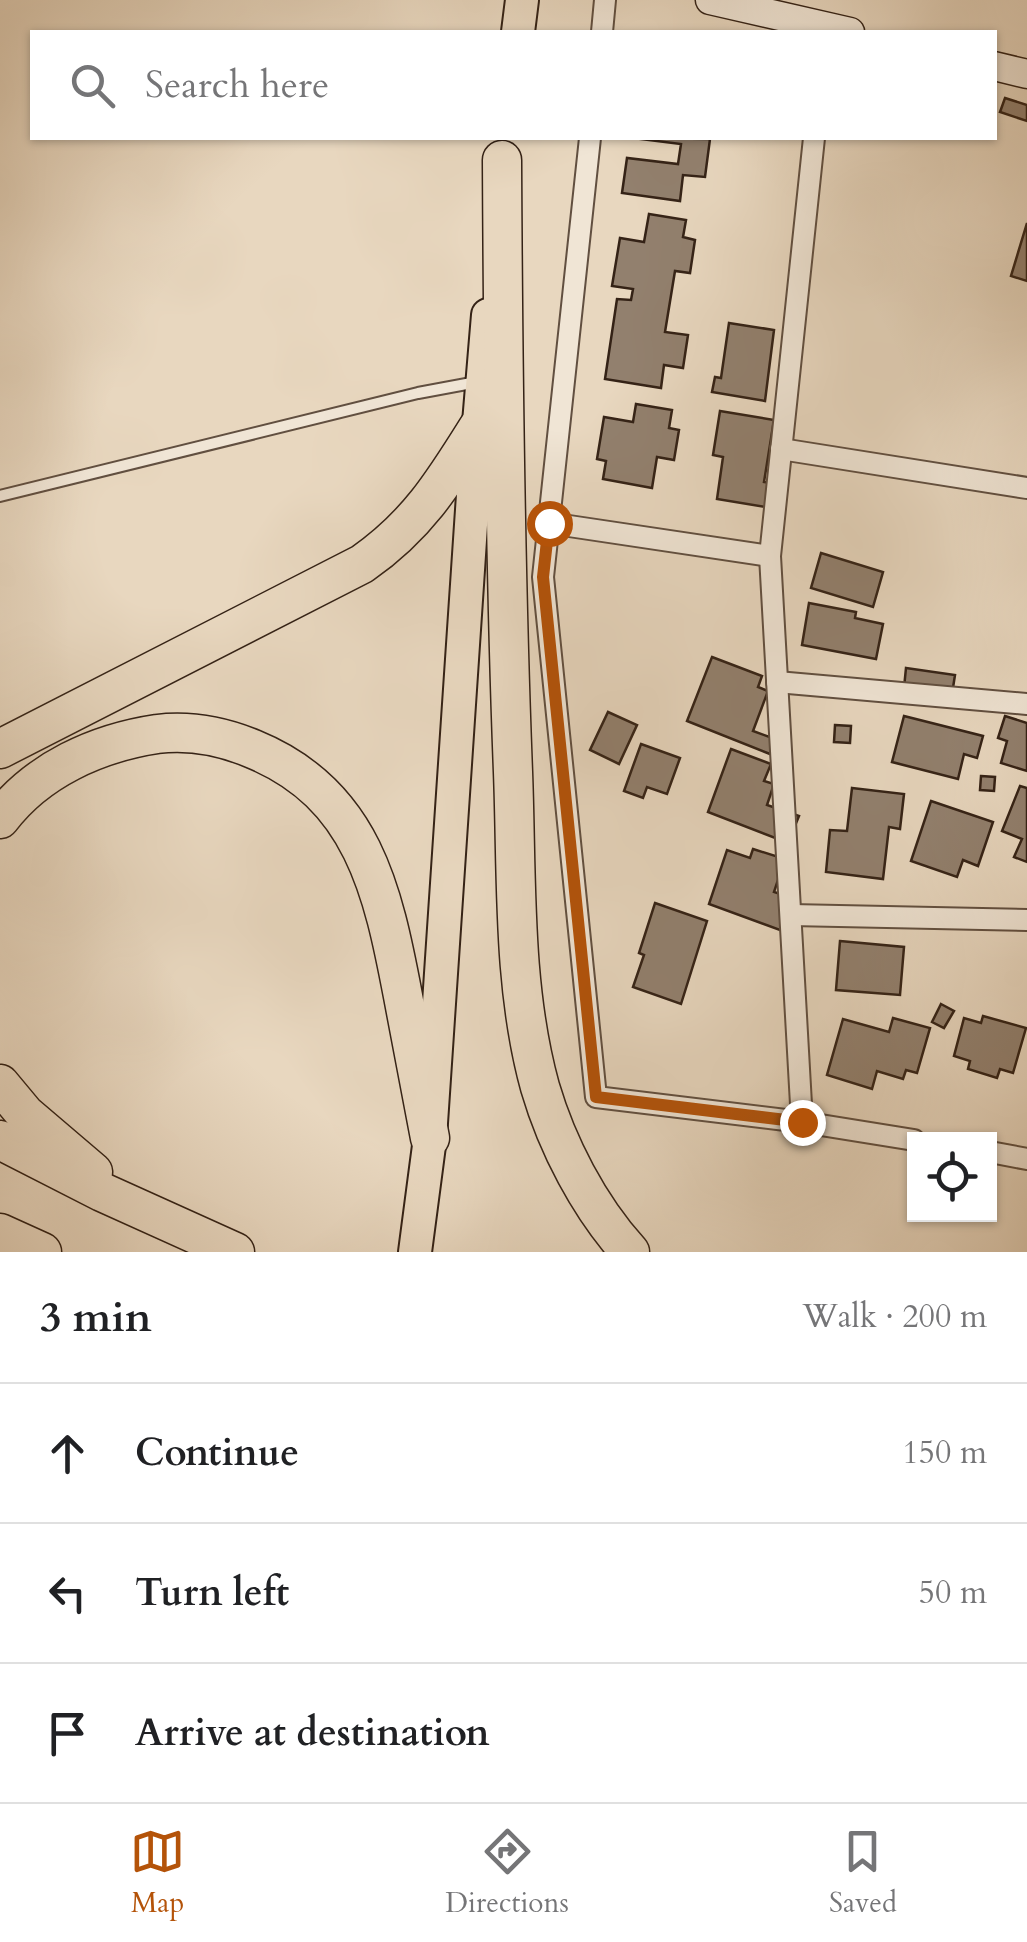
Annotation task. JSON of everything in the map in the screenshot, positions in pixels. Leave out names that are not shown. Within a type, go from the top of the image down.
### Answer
[{"type":"highway","points":[[503,149],[505,560],[524,1007],[541,1090],[557,1133],[598,1212],[630,1252]]},
{"type":"highway","points":[[0,749],[362,564],[424,511],[478,426]]},
{"type":"highway","points":[[0,819],[28,789],[70,761],[116,742],[140,737],[190,733],[215,736],[271,756],[298,772],[341,814],[375,875],[388,920],[430,1138]]},
{"type":"highway","points":[[0,1084],[25,1114],[132,1206]]},
{"type":"highway","points":[[0,1140],[235,1252]]},
{"type":"highway","points":[[0,1232],[39,1252]]},
{"type":"highway","points":[[0,1242],[39,1252]]},
{"type":"main road","points":[[518,30],[522,0]]},
{"type":"main road","points":[[710,0],[830,30]]},
{"type":"main road","points":[[997,67],[1027,74]]},
{"type":"main road","points":[[415,1252],[430,1138],[478,426],[503,149]]},
{"type":"street","points":[[602,30],[605,0]]},
{"type":"street","points":[[590,140],[543,577],[596,1097],[907,1139]]},
{"type":"street","points":[[802,1122],[770,556],[814,140]]},
{"type":"street","points":[[781,449],[1027,488]]},
{"type":"street","points":[[549,523],[770,556]]},
{"type":"street","points":[[777,682],[1027,704]]},
{"type":"street","points":[[791,915],[1027,920]]},
{"type":"street","points":[[997,1153],[1027,1158]]},
{"type":"lane","points":[[0,496],[418,393],[482,382]]},
{"type":"building","points":[[1005,98],[1027,105],[1027,121],[1000,112]]},
{"type":"building","points":[[649,140],[710,140],[705,177],[683,175],[680,201],[622,193],[627,158],[678,164],[681,144]]},
{"type":"building","points":[[649,214],[686,220],[683,237],[695,240],[690,273],[675,271],[665,332],[688,335],[683,368],[664,365],[661,388],[605,379],[617,299],[631,300],[633,289],[612,286],[620,238],[644,242]]},
{"type":"building","points":[[1027,223],[1027,281],[1011,276]]},
{"type":"building","points":[[729,323],[774,330],[765,401],[712,392],[715,377],[721,378]]},
{"type":"building","points":[[636,404],[672,410],[669,428],[679,430],[674,460],[657,457],[652,488],[603,479],[606,461],[597,459],[604,417],[633,422]]},
{"type":"building","points":[[720,411],[774,420],[764,482],[776,484],[771,508],[717,499],[723,457],[713,455]]},
{"type":"building","points":[[821,553],[883,572],[873,607],[811,588]]},
{"type":"building","points":[[809,603],[856,612],[855,618],[883,624],[876,659],[802,645]]},
{"type":"building","points":[[712,657],[762,676],[758,687],[768,691],[753,731],[775,739],[770,754],[687,721]]},
{"type":"building","points":[[906,668],[955,675],[952,694],[904,688]]},
{"type":"building","points":[[608,712],[637,725],[619,764],[590,750]]},
{"type":"building","points":[[904,716],[983,736],[977,758],[964,754],[958,779],[892,762]]},
{"type":"building","points":[[1005,716],[1027,723],[1027,771],[1001,763],[1007,741],[998,738]]},
{"type":"building","points":[[835,725],[851,726],[850,743],[834,742]]},
{"type":"building","points":[[641,744],[680,758],[667,794],[647,787],[643,798],[624,791]]},
{"type":"building","points":[[731,749],[771,764],[764,781],[774,784],[767,805],[799,816],[788,843],[708,812]]},
{"type":"building","points":[[981,776],[995,777],[994,791],[980,790]]},
{"type":"building","points":[[1020,786],[1027,788],[1027,862],[1014,857],[1022,839],[1002,831]]},
{"type":"building","points":[[852,788],[904,794],[900,829],[889,827],[883,879],[826,872],[830,830],[847,831]]},
{"type":"building","points":[[931,801],[993,822],[978,866],[963,860],[957,877],[911,861]]},
{"type":"building","points":[[753,849],[785,859],[774,892],[799,900],[788,933],[709,904],[727,850],[750,858]]},
{"type":"building","points":[[655,903],[707,921],[681,1004],[633,987]]},
{"type":"building","points":[[840,941],[904,947],[900,995],[836,990]]},
{"type":"building","points":[[941,1004],[954,1011],[944,1028],[932,1022]]},
{"type":"building","points":[[983,1016],[1026,1028],[1013,1073],[1000,1069],[997,1078],[968,1069],[970,1061],[954,1056],[964,1018],[981,1023]]},
{"type":"building","points":[[893,1018],[930,1028],[917,1073],[906,1070],[903,1079],[877,1071],[872,1089],[827,1075],[843,1019],[889,1032]]},
{"type":"route","points":[[549,523],[543,577],[596,1097],[802,1122]]}]
